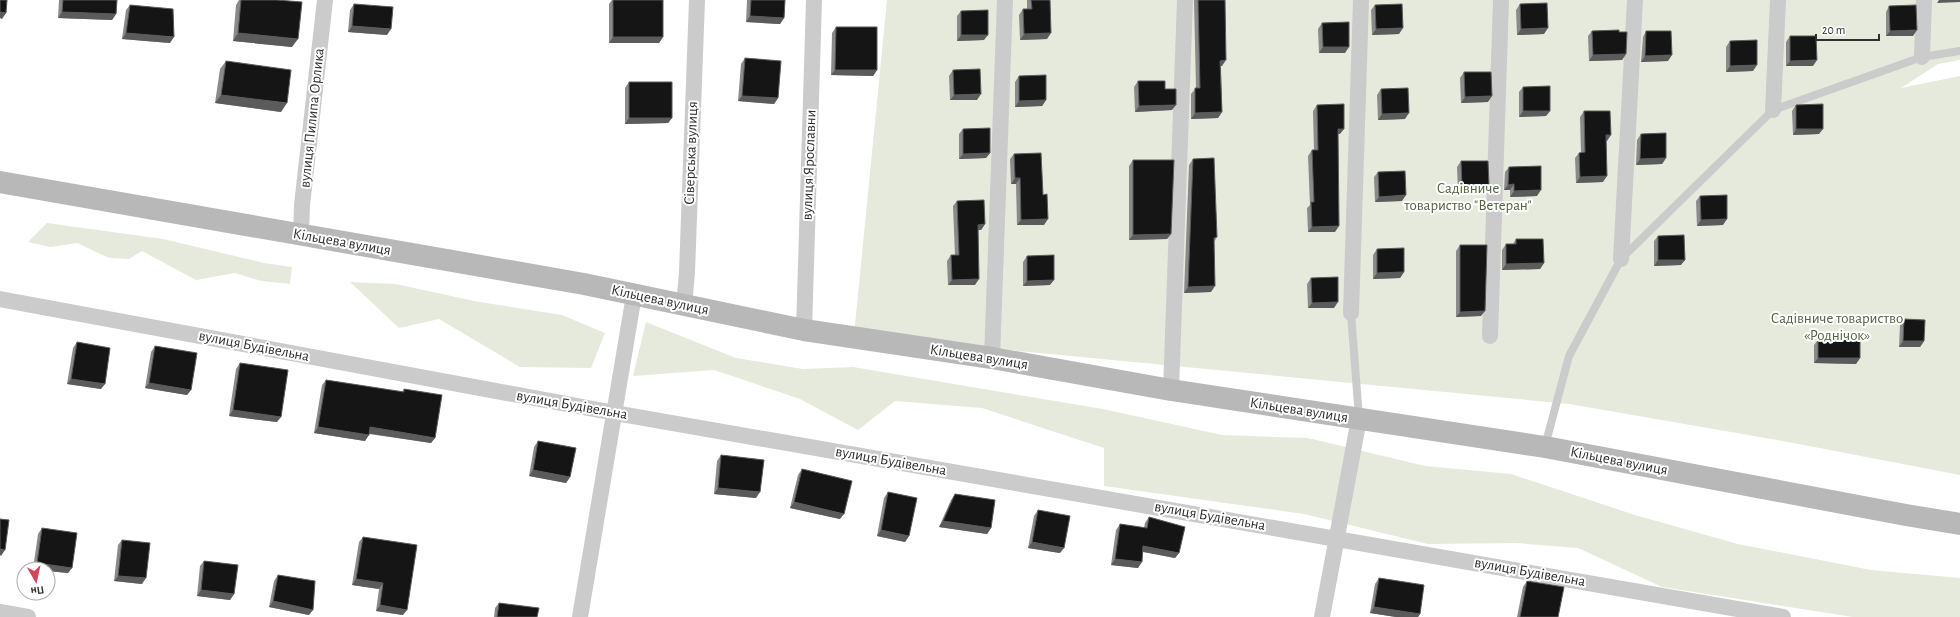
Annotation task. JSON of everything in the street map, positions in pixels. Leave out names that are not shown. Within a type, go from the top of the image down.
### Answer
[{"type":"main road","name":"Кільцева вулиця","points":[[0,182],[584,284],[804,330],[992,358],[1171,390],[1545,447],[1960,524]]},
{"type":"street","name":"вулиця Пилипа Орлика","points":[[301,235],[302,205],[325,0]]},
{"type":"street","name":"Сіверська вулиця","points":[[684,306],[687,272],[697,0]]},
{"type":"street","name":"вулиця Ярославни","points":[[804,330],[814,0]]},
{"type":"street","points":[[992,358],[1005,0]]},
{"type":"street","points":[[1171,390],[1186,0]]},
{"type":"street","points":[[1351,313],[1361,0]]},
{"type":"street","points":[[1490,336],[1501,0]]},
{"type":"street","points":[[1621,259],[1635,0]]},
{"type":"street","points":[[1773,110],[1778,0]]},
{"type":"street","points":[[1922,57],[1924,0]]},
{"type":"street","points":[[580,617],[634,295]]},
{"type":"street","name":"вулиця Будівельна","points":[[0,299],[615,413],[1784,617]]},
{"type":"street","points":[[1322,617],[1359,419]]},
{"type":"street","points":[[0,612],[28,617]]},
{"type":"lane","points":[[1545,447],[1569,356],[1621,259],[1773,110],[1922,57],[1960,51]]},
{"type":"lane","points":[[1351,313],[1359,419]]},
{"type":"green space","name":"Садівниче товариство \"Ветеран\"","points":[[887,0],[1960,0],[1960,60],[1938,64],[1901,88],[1960,76],[1960,475],[1788,442],[1569,404],[854,335]]},
{"type":"green space","points":[[47,223],[163,239],[264,263],[292,267],[290,284],[261,281],[235,273],[196,280],[142,251],[129,259],[109,258],[77,243],[50,247],[28,242]]},
{"type":"green space","points":[[350,282],[396,284],[474,301],[562,315],[605,333],[591,368],[520,367],[439,319],[399,328]]},
{"type":"green space","points":[[646,322],[736,358],[803,369],[853,367],[1103,409],[1222,435],[1308,438],[1425,466],[1511,474],[1635,515],[1738,544],[1871,570],[1960,578],[1960,617],[1853,617],[1662,587],[1578,548],[1516,543],[1428,544],[1304,514],[1104,486],[1104,448],[982,408],[895,401],[858,430],[800,399],[714,370],[633,376]]},
{"type":"building","points":[[0,0],[7,0],[6,13],[0,12]]},
{"type":"building","points":[[63,0],[117,0],[116,14],[62,12]]},
{"type":"building","points":[[241,0],[302,2],[298,39],[238,33]]},
{"type":"building","points":[[613,0],[663,0],[663,37],[613,37]]},
{"type":"building","points":[[751,0],[785,0],[784,18],[750,16]]},
{"type":"building","points":[[1031,0],[1050,0],[1051,33],[1024,34],[1023,9],[1032,9]]},
{"type":"building","points":[[1198,0],[1225,0],[1226,60],[1220,61],[1222,112],[1195,113],[1195,88],[1200,88]]},
{"type":"building","points":[[1547,3],[1548,28],[1521,29],[1520,4]]},
{"type":"building","points":[[354,4],[393,7],[391,29],[352,26]]},
{"type":"building","points":[[1402,4],[1403,28],[1376,29],[1375,5]]},
{"type":"building","points":[[130,5],[173,9],[174,37],[126,33]]},
{"type":"building","points":[[1916,5],[1917,30],[1890,31],[1889,6]]},
{"type":"building","points":[[988,10],[988,35],[961,35],[961,11]]},
{"type":"building","points":[[1349,22],[1349,47],[1323,47],[1322,23]]},
{"type":"building","points":[[836,27],[877,27],[877,70],[835,70]]},
{"type":"building","points":[[1619,30],[1619,32],[1627,32],[1626,54],[1593,55],[1592,31]]},
{"type":"building","points":[[1646,31],[1671,31],[1672,55],[1645,56]]},
{"type":"building","points":[[1790,36],[1816,36],[1817,60],[1790,61]]},
{"type":"building","points":[[1757,40],[1757,65],[1730,66],[1730,41]]},
{"type":"building","points":[[745,58],[781,61],[778,98],[742,96]]},
{"type":"building","points":[[226,61],[291,70],[287,103],[221,95]]},
{"type":"building","points":[[980,69],[981,94],[954,95],[953,70]]},
{"type":"building","points":[[1464,72],[1491,72],[1492,96],[1465,97]]},
{"type":"building","points":[[1046,75],[1046,100],[1019,101],[1019,76]]},
{"type":"building","points":[[1138,81],[1165,81],[1165,89],[1176,89],[1176,105],[1139,106]]},
{"type":"building","points":[[629,82],[672,82],[672,118],[629,118]]},
{"type":"building","points":[[1550,86],[1550,111],[1523,111],[1523,87]]},
{"type":"building","points":[[1408,88],[1409,113],[1382,114],[1381,89]]},
{"type":"building","points":[[1344,104],[1344,129],[1338,129],[1339,226],[1312,227],[1311,202],[1314,202],[1312,150],[1318,150],[1317,105]]},
{"type":"building","points":[[1823,104],[1823,129],[1796,129],[1796,105]]},
{"type":"building","points":[[1584,111],[1610,111],[1611,135],[1606,135],[1607,176],[1580,177],[1579,153],[1585,152]]},
{"type":"building","points":[[990,128],[990,153],[963,154],[963,129]]},
{"type":"building","points":[[1666,133],[1666,158],[1640,159],[1641,134]]},
{"type":"building","points":[[1041,153],[1043,195],[1047,194],[1048,219],[1021,220],[1020,178],[1015,178],[1014,154]]},
{"type":"building","points":[[1214,158],[1217,237],[1214,238],[1215,286],[1188,287],[1193,159]]},
{"type":"building","points":[[1133,160],[1174,160],[1171,234],[1133,235]]},
{"type":"building","points":[[1461,161],[1488,161],[1489,185],[1462,186]]},
{"type":"building","points":[[1541,166],[1541,190],[1514,191],[1514,184],[1508,185],[1509,167]]},
{"type":"building","points":[[1405,171],[1406,195],[1379,197],[1378,172]]},
{"type":"building","points":[[1727,195],[1727,219],[1701,220],[1700,196]]},
{"type":"building","points":[[984,200],[985,224],[978,225],[979,279],[952,280],[951,255],[959,255],[957,201]]},
{"type":"building","points":[[1684,235],[1685,260],[1658,260],[1658,236]]},
{"type":"building","points":[[1516,239],[1543,239],[1544,263],[1506,264],[1506,244],[1516,244]]},
{"type":"building","points":[[1460,245],[1487,245],[1485,311],[1460,312]]},
{"type":"building","points":[[1404,248],[1404,272],[1377,273],[1377,249]]},
{"type":"building","points":[[1054,255],[1054,280],[1027,281],[1027,256]]},
{"type":"building","points":[[1338,277],[1338,302],[1312,303],[1311,278]]},
{"type":"building","points":[[1904,319],[1925,320],[1924,341],[1903,341]]},
{"type":"building","points":[[1818,340],[1860,340],[1860,358],[1818,358]]},
{"type":"building","points":[[77,342],[110,348],[105,384],[71,379]]},
{"type":"building","points":[[155,346],[197,353],[191,390],[149,383]]},
{"type":"building","points":[[240,363],[288,370],[281,417],[233,410]]},
{"type":"building","points":[[326,380],[404,392],[404,389],[442,395],[435,438],[370,427],[369,435],[318,427]]},
{"type":"building","points":[[538,441],[576,448],[570,477],[533,470]]},
{"type":"building","points":[[721,455],[764,460],[760,492],[718,488]]},
{"type":"building","points":[[802,469],[852,481],[844,514],[794,502]]},
{"type":"building","points":[[888,492],[917,498],[909,536],[881,530]]},
{"type":"building","points":[[955,494],[995,500],[991,528],[943,521]]},
{"type":"building","points":[[1038,510],[1070,516],[1064,548],[1032,542]]},
{"type":"building","points":[[1149,517],[1185,527],[1179,553],[1143,546],[1142,562],[1115,559],[1120,524],[1147,528]]},
{"type":"building","points":[[0,519],[9,520],[5,550],[0,549]]},
{"type":"building","points":[[42,528],[77,533],[72,568],[56,566],[56,561],[37,561]]},
{"type":"building","points":[[363,537],[417,545],[407,610],[380,605],[383,583],[356,579]]},
{"type":"building","points":[[122,540],[150,543],[146,578],[118,576]]},
{"type":"building","points":[[204,561],[238,565],[234,594],[201,590]]},
{"type":"building","points":[[278,575],[315,581],[313,610],[273,601]]},
{"type":"building","points":[[1379,578],[1424,585],[1420,614],[1374,607]]},
{"type":"building","points":[[1527,581],[1564,587],[1558,617],[1520,617]]},
{"type":"building","points":[[499,603],[539,608],[537,617],[497,617]]},
{"type":"park label","name":"Садівниче товариство «Роднічок»","points":[[1837,326]]}]
